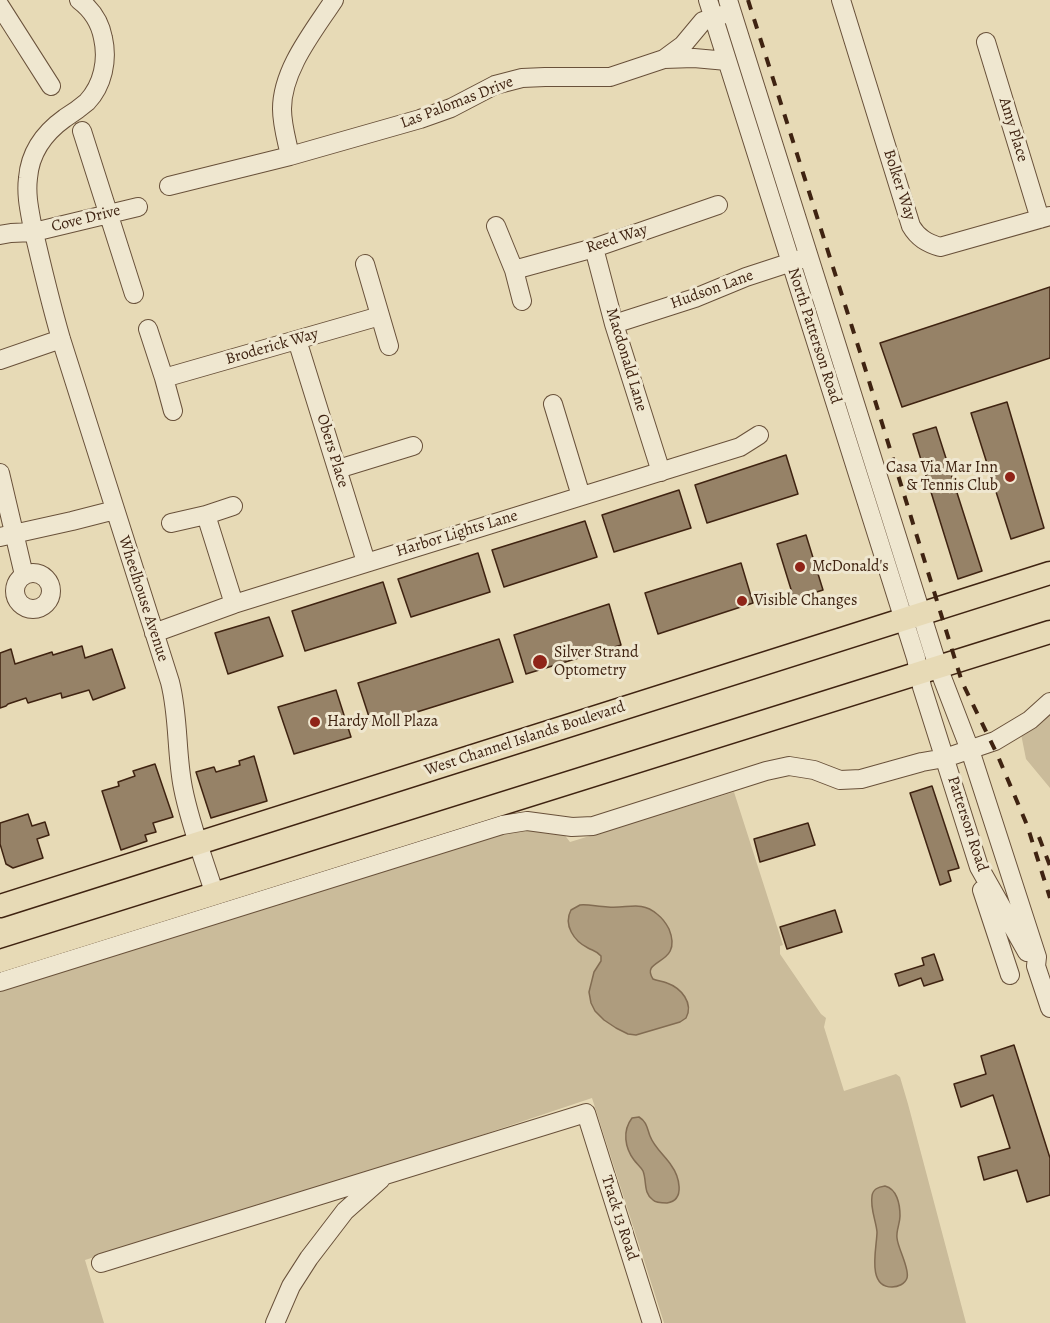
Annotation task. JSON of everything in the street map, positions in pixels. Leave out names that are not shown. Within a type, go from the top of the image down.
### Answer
[{"type":"main road","name":"West Channel Islands Boulevard","points":[[0,906],[1050,573]]},
{"type":"main road","points":[[0,961],[1050,632]]},
{"type":"street","name":"Cove Drive","points":[[34,232],[27,190],[29,167],[33,154],[55,127],[88,101],[102,76],[105,63],[102,32],[96,19],[79,0]]},
{"type":"street","points":[[290,156],[282,108],[286,80],[295,61],[334,0]]},
{"type":"street","name":"Bolker Way","points":[[841,0],[914,232],[929,244],[940,246],[1045,217]]},
{"type":"street","points":[[0,6],[51,86]]},
{"type":"street","name":"Las Palomas Drive","points":[[169,186],[290,156],[420,119],[451,108],[495,85],[522,78],[610,77],[664,59],[683,45],[711,9],[730,6]]},
{"type":"street","name":"North Patterson Road","points":[[730,6],[809,257],[912,616],[916,658],[928,670]]},
{"type":"street","name":"North Patterson Road","points":[[711,9],[790,262],[912,616]]},
{"type":"street","name":"Amy Place","points":[[986,42],[1045,217]]},
{"type":"street","points":[[664,59],[694,58],[727,61]]},
{"type":"street","points":[[82,131],[134,294]]},
{"type":"street","name":"Reed Way","points":[[514,270],[594,248],[718,205]]},
{"type":"street","name":"Cove Drive","points":[[0,234],[34,232],[138,207]]},
{"type":"street","points":[[496,226],[514,270],[522,301]]},
{"type":"street","name":"Wheelhouse Avenue","points":[[34,232],[61,339],[173,695],[183,787],[198,844],[215,894]]},
{"type":"street","name":"Macdonald Lane","points":[[594,248],[614,324],[661,472]]},
{"type":"street","name":"Hudson Lane","points":[[614,324],[809,257]]},
{"type":"street","points":[[365,264],[389,346]]},
{"type":"street","name":"Broderick Way","points":[[164,378],[380,316]]},
{"type":"street","points":[[148,329],[173,411]]},
{"type":"street","points":[[0,360],[61,339]]},
{"type":"street","name":"Obers Place","points":[[297,340],[366,562]]},
{"type":"street","points":[[553,404],[581,496]]},
{"type":"street","name":"Harbor Lights Lane","points":[[154,633],[234,604],[366,562],[740,447],[759,435]]},
{"type":"street","points":[[338,469],[413,446]]},
{"type":"street","points":[[0,473],[7,535],[24,575]]},
{"type":"street","points":[[171,523],[232,506]]},
{"type":"street","points":[[7,535],[115,510]]},
{"type":"street","points":[[206,515],[234,604]]},
{"type":"street","name":"Patterson Road","points":[[928,670],[970,750],[1050,1008]]},
{"type":"street","name":"Patterson Road","points":[[928,670],[924,694],[978,867],[1036,966]]},
{"type":"street","points":[[0,982],[502,825],[527,821],[572,827],[593,826],[766,771],[789,766],[813,770],[840,780],[861,779],[945,758],[1001,738],[1030,720],[1050,702]]},
{"type":"street","points":[[978,867],[979,879],[1010,975]]},
{"type":"street","name":"Track 13 Road","points":[[386,1174],[586,1113],[652,1323]]},
{"type":"street","points":[[101,1263],[386,1174]]},
{"type":"street","points":[[275,1323],[291,1286],[309,1258],[345,1211],[386,1174]]},
{"type":"shaded area","points":[[1050,712],[1050,788],[1026,759],[1021,734]]},
{"type":"shaded area","points":[[734,792],[783,945],[780,946],[780,954],[826,1018],[824,1027],[844,1091],[896,1074],[900,1077],[966,1323],[664,1323],[592,1098],[422,1155],[85,1260],[104,1323],[0,1323],[0,988],[503,829],[560,829],[570,842]]},
{"type":"shaded area","points":[[580,905],[645,907],[662,919],[669,929],[671,949],[650,972],[653,979],[672,985],[685,997],[688,1007],[686,1018],[680,1022],[636,1035],[616,1028],[595,1011],[589,992],[601,956],[574,937],[568,921],[571,910]]},
{"type":"shaded area","points":[[639,1117],[645,1123],[654,1144],[676,1175],[679,1193],[673,1201],[660,1203],[650,1197],[646,1190],[643,1171],[628,1150],[627,1128],[632,1118]]},
{"type":"shaded area","points":[[885,1186],[892,1190],[898,1202],[900,1216],[897,1238],[907,1274],[905,1282],[894,1287],[884,1285],[879,1281],[875,1265],[877,1232],[872,1196],[876,1189]]},
{"type":"building","points":[[1050,287],[1050,358],[902,407],[880,343]]},
{"type":"building","name":"Casa Via Mar Inn & Tennis Club","points":[[1007,402],[1044,528],[1011,539],[971,413]]},
{"type":"building","points":[[936,427],[982,571],[958,579],[913,434]]},
{"type":"building","points":[[786,455],[798,494],[707,523],[695,485]]},
{"type":"building","points":[[679,490],[691,528],[614,552],[602,515]]},
{"type":"building","points":[[585,521],[597,557],[504,587],[492,550]]},
{"type":"building","name":"McDonald's","points":[[806,535],[823,590],[794,599],[777,544]]},
{"type":"building","points":[[478,553],[490,592],[411,617],[398,579]]},
{"type":"building","points":[[741,563],[753,603],[658,634],[645,593]]},
{"type":"building","points":[[383,582],[396,623],[305,651],[292,611]]},
{"type":"building","points":[[609,604],[621,645],[526,674],[514,635]]},
{"type":"building","points":[[269,617],[283,656],[228,674],[215,633]]},
{"type":"building","points":[[499,639],[513,682],[372,726],[358,683]]},
{"type":"building","points":[[82,646],[85,658],[112,649],[125,688],[93,700],[89,690],[62,698],[61,693],[28,703],[26,698],[0,708],[0,653],[11,649],[15,664],[52,652],[53,655]]},
{"type":"building","name":"Hardy Moll Plaza","points":[[336,690],[351,737],[294,754],[278,707]]},
{"type":"building","points":[[254,756],[267,801],[211,818],[196,772],[214,767],[216,772],[240,765],[239,761]]},
{"type":"building","points":[[155,764],[173,817],[153,823],[156,832],[145,835],[147,841],[121,850],[102,791],[119,786],[118,782],[135,776],[133,771]]},
{"type":"building","points":[[932,786],[959,868],[948,871],[951,881],[940,885],[910,793]]},
{"type":"building","points":[[28,814],[32,826],[45,822],[49,835],[37,839],[43,858],[13,868],[6,864],[0,844],[0,823]]},
{"type":"building","points":[[808,823],[815,845],[760,862],[754,839]]},
{"type":"building","points":[[835,910],[842,932],[787,949],[780,927]]},
{"type":"building","points":[[934,954],[943,980],[924,986],[921,978],[899,986],[895,974],[924,965],[922,958]]},
{"type":"building","points":[[1014,1045],[1050,1158],[1050,1195],[1027,1202],[1017,1170],[984,1180],[978,1157],[1010,1148],[993,1095],[961,1107],[954,1084],[986,1074],[981,1056]]},
{"type":"railway","points":[[748,0],[962,682],[997,754],[1027,825],[1050,898]]},
{"type":"railway","points":[[1039,837],[1050,866]]},
{"type":"place","name":"Casa Via Mar Inn & Tennis Club","points":[[1010,477]]},
{"type":"place","name":"McDonald's","points":[[800,567]]},
{"type":"place","name":"Visible Changes","points":[[742,601]]},
{"type":"place","name":"Silver Strand Optometry","points":[[540,662]]},
{"type":"place","name":"Hardy Moll Plaza","points":[[315,722]]}]
